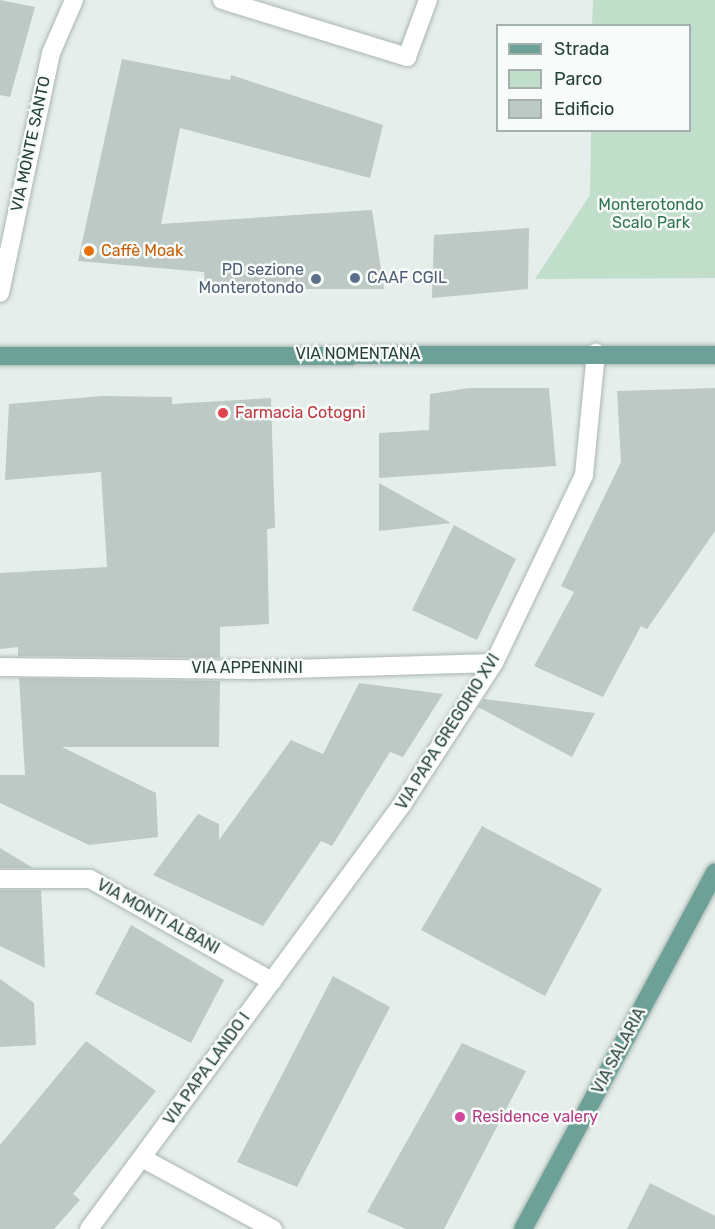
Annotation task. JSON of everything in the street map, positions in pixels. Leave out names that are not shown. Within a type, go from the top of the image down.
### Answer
[{"type":"main road","name":"VIA NOMENTANA","points":[[0,356],[596,353],[715,355]]},
{"type":"main road","name":"VIA SALARIA","points":[[523,1229],[715,873]]},
{"type":"street","name":"VIA MONTE SANTO","points":[[0,292],[51,53],[74,0]]},
{"type":"street","points":[[222,0],[407,57],[428,0]]},
{"type":"street","name":"VIA PAPA GREGORIO XVI","points":[[272,981],[401,806],[494,663],[584,475],[596,353]]},
{"type":"street","name":"VIA APPENNINI","points":[[0,667],[255,670],[494,663]]},
{"type":"street","name":"VIA MONTI ALBANI","points":[[0,879],[90,879],[272,981]]},
{"type":"street","name":"VIA PAPA LANDO I","points":[[89,1229],[272,981]]},
{"type":"street","points":[[142,1158],[273,1229]]},
{"type":"green space","name":"Monterotondo Scalo Park","points":[[593,0],[715,0],[715,278],[535,279],[590,195],[591,132],[691,132],[691,24],[592,24]]},
{"type":"building","points":[[0,0],[35,7],[10,97],[0,95]]},
{"type":"building","points":[[122,59],[230,80],[231,75],[383,125],[370,178],[180,128],[161,224],[372,210],[384,289],[205,289],[204,272],[78,261]]},
{"type":"building","points":[[529,228],[528,289],[432,298],[434,235]]},
{"type":"building","points":[[469,388],[549,388],[556,466],[379,478],[379,433],[429,430],[430,394]]},
{"type":"building","points":[[715,388],[715,531],[647,629],[641,626],[603,697],[534,666],[574,592],[561,586],[621,462],[617,391]]},
{"type":"building","points":[[102,396],[172,397],[172,404],[271,398],[275,528],[267,529],[269,624],[220,627],[220,658],[18,656],[18,647],[0,649],[0,573],[107,567],[101,472],[5,480],[9,404]]},
{"type":"building","points":[[379,483],[451,523],[379,531]]},
{"type":"building","points":[[454,525],[516,559],[477,640],[412,610]]},
{"type":"building","points":[[19,678],[220,681],[219,747],[62,747],[156,793],[158,837],[89,845],[0,803],[0,775],[25,775]]},
{"type":"building","points":[[359,683],[443,694],[403,757],[390,752],[332,846],[321,841],[263,926],[153,875],[198,814],[219,824],[219,840],[291,740],[323,754]]},
{"type":"building","points":[[484,699],[595,713],[572,757],[478,707]]},
{"type":"building","points":[[482,826],[602,889],[545,996],[421,930]]},
{"type":"building","points":[[0,848],[33,868],[0,868]]},
{"type":"building","points":[[0,890],[41,890],[45,968],[0,946]]},
{"type":"building","points":[[131,925],[224,980],[191,1043],[95,994]]},
{"type":"building","points":[[333,976],[390,1007],[297,1187],[237,1162]]},
{"type":"building","points":[[0,979],[34,1003],[36,1045],[0,1047]]},
{"type":"building","points":[[86,1041],[156,1091],[73,1194],[80,1200],[54,1229],[0,1229],[0,1145]]},
{"type":"building","points":[[462,1043],[526,1071],[444,1229],[406,1229],[367,1212]]},
{"type":"building","points":[[650,1183],[715,1216],[715,1229],[627,1229]]},
{"type":"place","name":"Caffè Moak","points":[[89,251]]},
{"type":"place","name":"CAAF CGIL","points":[[355,278]]},
{"type":"place","name":"PD sezione Monterotondo","points":[[316,279]]},
{"type":"place","name":"Farmacia Cotogni","points":[[223,413]]},
{"type":"place","name":"Residence valery","points":[[460,1117]]}]
